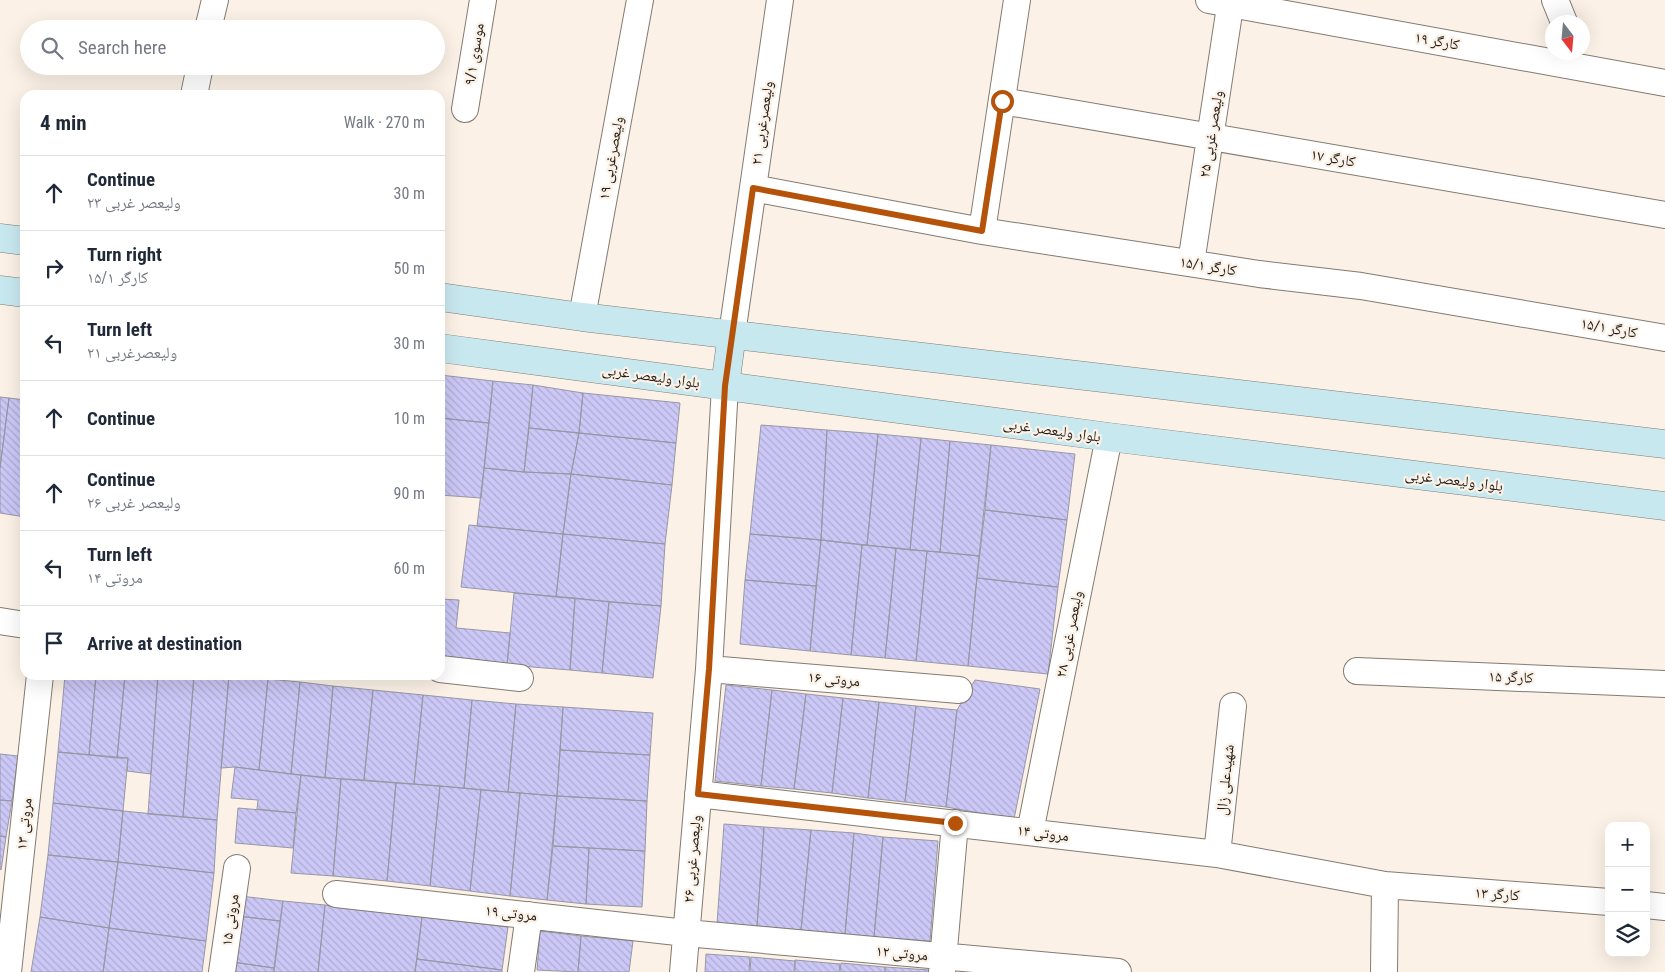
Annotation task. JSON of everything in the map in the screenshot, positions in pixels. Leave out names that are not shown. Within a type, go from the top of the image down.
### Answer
[{"type":"street","points":[[210,20],[214,0]]},
{"type":"street","name":"موسوی ۹/۱","points":[[466,109],[483,0]]},
{"type":"street","name":"ولیعصرغربی ۱۹","points":[[582,317],[640,0]]},
{"type":"street","name":"ولیعصرغربی ۲۱","points":[[732,334],[780,0]]},
{"type":"street","points":[[982,231],[1017,0]]},
{"type":"street","points":[[1555,0],[1561,15]]},
{"type":"street","name":"کارگر ۱۹","points":[[1223,1],[1545,54]]},
{"type":"street","name":"ولیعصر غربی ۲۵","points":[[1191,264],[1210,137],[1223,1]]},
{"type":"street","name":"کارگر ۱۹","points":[[1583,60],[1665,82]]},
{"type":"street","points":[[195,90],[198,75]]},
{"type":"street","name":"کارگر ۱۷","points":[[1002,101],[1665,215]]},
{"type":"street","name":"کارگر ۱۵/۱","points":[[753,188],[982,231],[1259,274],[1361,286],[1665,338]]},
{"type":"street","points":[[0,238],[20,240]]},
{"type":"street","points":[[0,290],[20,293]]},
{"type":"street","points":[[445,298],[582,317],[1665,444]]},
{"type":"street","points":[[725,386],[732,334]]},
{"type":"street","name":"بلوار ولیعصر غربی","points":[[445,349],[1109,437],[1665,506]]},
{"type":"street","name":"ولیعصر غربی ۲۶","points":[[683,972],[709,669],[725,386]]},
{"type":"street","name":"ولیعصر غربی ۲۸","points":[[1030,832],[1109,437]]},
{"type":"street","points":[[0,621],[20,623]]},
{"type":"street","name":"مروتی ۱۶","points":[[709,669],[959,690]]},
{"type":"street","points":[[445,670],[520,678]]},
{"type":"street","name":"کارگر ۱۵","points":[[1357,671],[1665,684]]},
{"type":"street","name":"مروتی ۱۳","points":[[8,972],[39,680]]},
{"type":"street","name":"شهیدعلی زال","points":[[1217,854],[1233,706]]},
{"type":"street","name":"مروتی ۱۴","points":[[698,794],[1217,854],[1385,885]]},
{"type":"street","points":[[943,964],[955,823]]},
{"type":"street","name":"مروتی ۱۵","points":[[222,972],[237,868]]},
{"type":"street","points":[[1384,972],[1385,885]]},
{"type":"street","name":"کارگر ۱۳","points":[[1385,885],[1605,902]]},
{"type":"street","name":"مروتی ۱۹","points":[[336,894],[686,933]]},
{"type":"street","points":[[1650,905],[1665,906]]},
{"type":"street","points":[[521,972],[529,915]]},
{"type":"street","name":"مروتی ۱۲","points":[[686,933],[943,964],[1118,972]]},
{"type":"building","points":[[445,376],[493,381],[489,423],[445,419]]},
{"type":"building","points":[[493,381],[533,385],[524,472],[484,468]]},
{"type":"building","points":[[533,385],[583,393],[579,433],[529,428]]},
{"type":"building","points":[[583,393],[680,403],[676,443],[579,433]]},
{"type":"building","points":[[0,397],[9,398],[0,468]]},
{"type":"building","points":[[9,398],[20,399],[20,516],[0,513],[0,468]]},
{"type":"building","points":[[445,419],[489,423],[481,498],[445,495]]},
{"type":"building","points":[[761,425],[827,430],[821,540],[750,534]]},
{"type":"building","points":[[529,428],[579,433],[571,474],[524,472]]},
{"type":"building","points":[[827,430],[878,434],[867,545],[821,540]]},
{"type":"building","points":[[579,433],[676,443],[672,485],[571,474]]},
{"type":"building","points":[[878,434],[921,438],[910,550],[867,545]]},
{"type":"building","points":[[921,438],[950,441],[940,552],[910,550]]},
{"type":"building","points":[[950,441],[991,445],[979,556],[940,552]]},
{"type":"building","points":[[991,445],[1075,454],[1067,520],[985,510]]},
{"type":"building","points":[[484,468],[571,474],[563,534],[477,526]]},
{"type":"building","points":[[571,474],[672,485],[665,544],[563,534]]},
{"type":"building","points":[[985,510],[1067,520],[1058,587],[977,578]]},
{"type":"building","points":[[469,525],[563,534],[556,597],[461,587]]},
{"type":"building","points":[[563,534],[665,544],[661,606],[556,597]]},
{"type":"building","points":[[750,534],[821,540],[816,586],[745,580]]},
{"type":"building","points":[[821,540],[862,545],[851,655],[810,651]]},
{"type":"building","points":[[862,545],[896,548],[885,658],[851,655]]},
{"type":"building","points":[[896,548],[927,551],[916,661],[885,658]]},
{"type":"building","points":[[927,551],[979,556],[968,666],[916,661]]},
{"type":"building","points":[[977,578],[1058,587],[1048,674],[968,666]]},
{"type":"building","points":[[745,580],[816,586],[810,651],[740,644]]},
{"type":"building","points":[[514,593],[575,598],[570,670],[507,665]]},
{"type":"building","points":[[575,598],[609,602],[602,673],[570,670]]},
{"type":"building","points":[[445,599],[459,600],[456,628],[510,633],[507,665],[445,659]]},
{"type":"building","points":[[609,602],[661,606],[653,678],[602,673]]},
{"type":"building","points":[[65,680],[96,680],[89,755],[58,752]]},
{"type":"building","points":[[96,680],[125,680],[117,758],[89,755]]},
{"type":"building","points":[[125,680],[158,680],[151,774],[127,771],[128,758],[117,758]]},
{"type":"building","points":[[158,680],[194,680],[183,817],[148,814]]},
{"type":"building","points":[[194,680],[229,680],[217,820],[183,817]]},
{"type":"building","points":[[229,680],[268,680],[259,770],[235,767],[221,768]]},
{"type":"building","points":[[268,680],[300,682],[291,774],[259,770]]},
{"type":"building","points":[[975,680],[1040,689],[1014,819],[946,807],[957,710]]},
{"type":"building","points":[[300,682],[333,686],[325,778],[291,774]]},
{"type":"building","points":[[726,685],[772,690],[761,786],[715,781]]},
{"type":"building","points":[[333,686],[373,690],[364,780],[325,778]]},
{"type":"building","points":[[373,690],[423,695],[414,784],[364,780]]},
{"type":"building","points":[[772,690],[806,694],[794,789],[761,786]]},
{"type":"building","points":[[806,694],[843,698],[832,793],[794,789]]},
{"type":"building","points":[[423,695],[472,700],[464,788],[414,784]]},
{"type":"building","points":[[843,698],[879,702],[868,798],[832,793]]},
{"type":"building","points":[[472,700],[516,704],[508,792],[464,788]]},
{"type":"building","points":[[879,702],[916,706],[905,802],[868,798]]},
{"type":"building","points":[[516,704],[563,707],[557,796],[508,792]]},
{"type":"building","points":[[916,706],[957,710],[946,807],[905,802]]},
{"type":"building","points":[[563,707],[653,713],[650,755],[560,750]]},
{"type":"building","points":[[560,750],[650,755],[647,801],[557,796]]},
{"type":"building","points":[[58,752],[128,758],[123,811],[53,803]]},
{"type":"building","points":[[0,754],[18,756],[12,801],[0,800]]},
{"type":"building","points":[[235,767],[301,775],[296,813],[257,809],[258,800],[231,798]]},
{"type":"building","points":[[301,775],[341,779],[333,876],[291,873]]},
{"type":"building","points":[[341,779],[396,783],[387,881],[333,876]]},
{"type":"building","points":[[396,783],[440,786],[430,886],[387,881]]},
{"type":"building","points":[[440,786],[481,790],[470,891],[430,886]]},
{"type":"building","points":[[481,790],[520,793],[510,896],[470,891]]},
{"type":"building","points":[[520,793],[557,796],[547,900],[510,896]]},
{"type":"building","points":[[557,796],[647,801],[645,851],[553,846]]},
{"type":"building","points":[[0,800],[12,801],[6,837],[0,836]]},
{"type":"building","points":[[53,803],[123,811],[118,862],[48,855]]},
{"type":"building","points":[[238,808],[296,813],[293,848],[235,843]]},
{"type":"building","points":[[123,811],[217,820],[214,873],[118,862]]},
{"type":"building","points":[[724,824],[764,827],[757,926],[717,924]]},
{"type":"building","points":[[764,827],[811,830],[801,930],[757,926]]},
{"type":"building","points":[[811,830],[854,833],[845,934],[801,930]]},
{"type":"building","points":[[854,833],[883,837],[874,937],[845,934]]},
{"type":"building","points":[[0,836],[6,837],[1,870],[0,869]]},
{"type":"building","points":[[883,837],[938,841],[930,941],[874,937]]},
{"type":"building","points":[[553,846],[589,848],[586,904],[547,900]]},
{"type":"building","points":[[589,848],[645,851],[642,907],[586,904]]},
{"type":"building","points":[[48,855],[118,862],[109,928],[40,917]]},
{"type":"building","points":[[118,862],[214,873],[206,941],[109,928]]},
{"type":"building","points":[[240,896],[283,901],[280,921],[238,916]]},
{"type":"building","points":[[283,901],[325,905],[318,972],[274,972]]},
{"type":"building","points":[[325,905],[422,917],[415,972],[318,972]]},
{"type":"building","points":[[238,916],[280,921],[274,968],[232,962]]},
{"type":"building","points":[[40,917],[109,928],[103,972],[31,972]]},
{"type":"building","points":[[422,917],[508,927],[502,970],[417,959]]},
{"type":"building","points":[[109,928],[206,941],[202,972],[103,972]]},
{"type":"building","points":[[540,931],[581,936],[578,972],[537,970]]},
{"type":"building","points":[[581,936],[633,941],[629,972],[578,972]]},
{"type":"building","points":[[706,954],[750,957],[749,972],[705,972]]},
{"type":"building","points":[[751,957],[795,961],[794,972],[750,972]]},
{"type":"building","points":[[417,959],[502,970],[502,972],[415,972]]},
{"type":"building","points":[[795,960],[840,964],[839,972],[795,972]]},
{"type":"building","points":[[232,962],[274,968],[274,972],[231,972]]},
{"type":"building","points":[[841,963],[885,967],[885,972],[840,972]]},
{"type":"building","points":[[885,967],[930,970],[929,972],[885,972]]},
{"type":"route","points":[[955,823],[698,794],[709,669],[725,386],[753,188],[982,231],[1002,101]]}]
